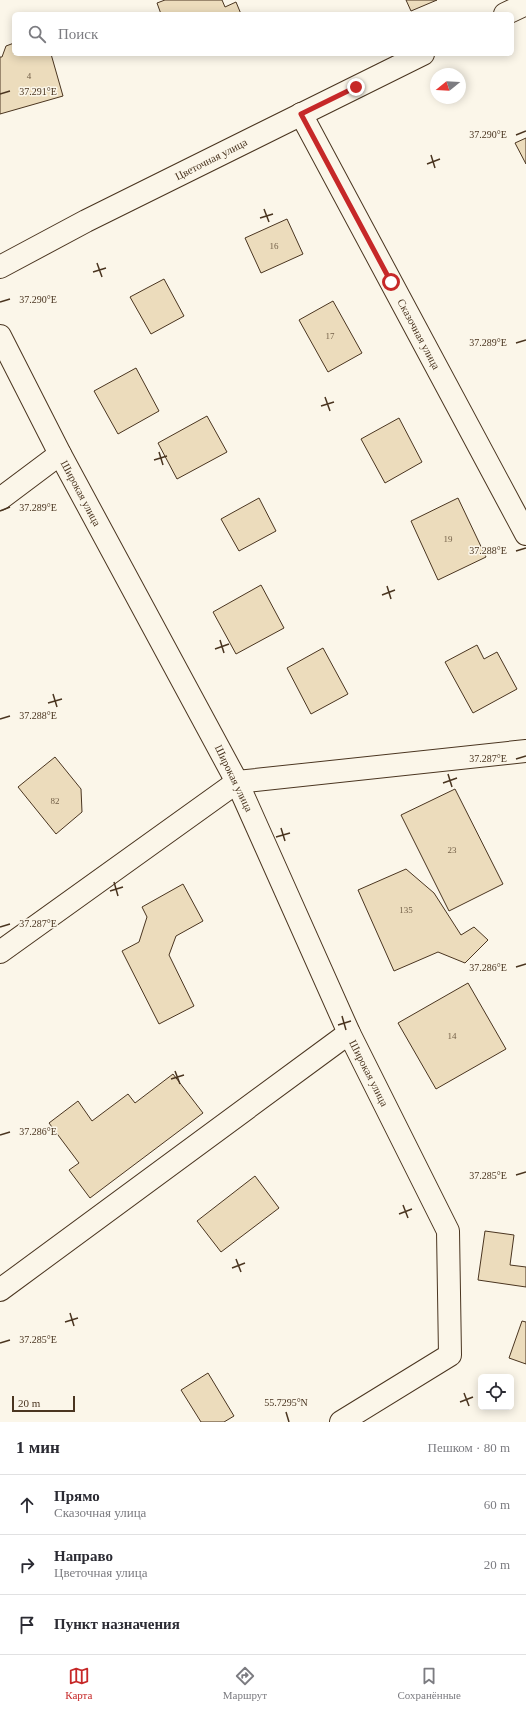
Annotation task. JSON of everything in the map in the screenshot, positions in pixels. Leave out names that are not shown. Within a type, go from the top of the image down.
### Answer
[{"type":"street","points":[[509,12],[526,4]]},
{"type":"street","name":"Цветочная улица","points":[[0,267],[86,221],[419,56]]},
{"type":"street","name":"Сказочная улица","points":[[301,114],[526,534]]},
{"type":"street","name":"Широкая улица","points":[[0,336],[60,454],[237,782],[349,1033],[448,1231],[450,1355],[341,1422]]},
{"type":"street","points":[[0,499],[60,454]]},
{"type":"street","points":[[0,952],[237,782],[526,751]]},
{"type":"street","points":[[0,1290],[349,1033]]},
{"type":"building","points":[[165,0],[222,0],[225,7],[236,2],[240,12],[160,12],[157,3]]},
{"type":"building","points":[[406,0],[437,0],[411,11]]},
{"type":"building","points":[[12,44],[12,56],[52,56],[63,96],[0,114],[0,57],[2,57],[6,46]]},
{"type":"building","points":[[526,138],[526,164],[515,143]]},
{"type":"building","points":[[287,219],[303,254],[261,273],[245,238]]},
{"type":"building","points":[[164,279],[184,316],[151,334],[130,297]]},
{"type":"building","points":[[333,301],[362,353],[328,372],[299,320]]},
{"type":"building","points":[[136,368],[159,411],[118,434],[94,391]]},
{"type":"building","points":[[207,416],[227,452],[177,479],[158,443]]},
{"type":"building","points":[[399,418],[422,462],[385,483],[361,439]]},
{"type":"building","points":[[259,498],[276,531],[239,551],[221,519]]},
{"type":"building","points":[[458,498],[486,557],[438,580],[411,521]]},
{"type":"building","points":[[261,585],[284,628],[236,654],[213,612]]},
{"type":"building","points":[[477,645],[484,659],[497,652],[517,689],[473,713],[445,662]]},
{"type":"building","points":[[323,648],[348,694],[311,714],[287,668]]},
{"type":"building","points":[[55,757],[81,789],[82,812],[56,834],[18,787]]},
{"type":"building","points":[[455,789],[503,884],[449,911],[401,815]]},
{"type":"building","points":[[406,869],[434,893],[461,935],[474,927],[488,940],[465,963],[438,952],[394,971],[358,890]]},
{"type":"building","points":[[183,884],[203,921],[176,936],[169,955],[194,1006],[159,1024],[122,951],[139,942],[147,917],[142,907]]},
{"type":"building","points":[[468,983],[506,1049],[436,1089],[398,1023]]},
{"type":"building","points":[[173,1074],[203,1113],[90,1198],[69,1170],[79,1163],[49,1123],[78,1101],[92,1121],[128,1094],[135,1103]]},
{"type":"building","points":[[255,1176],[279,1208],[221,1252],[197,1221]]},
{"type":"building","points":[[485,1231],[514,1235],[510,1265],[526,1267],[526,1287],[478,1280]]},
{"type":"building","points":[[522,1321],[526,1322],[526,1364],[509,1358]]},
{"type":"building","points":[[208,1373],[234,1416],[224,1422],[201,1422],[181,1390]]},
{"type":"route","points":[[356,87],[301,114],[391,282]]}]
